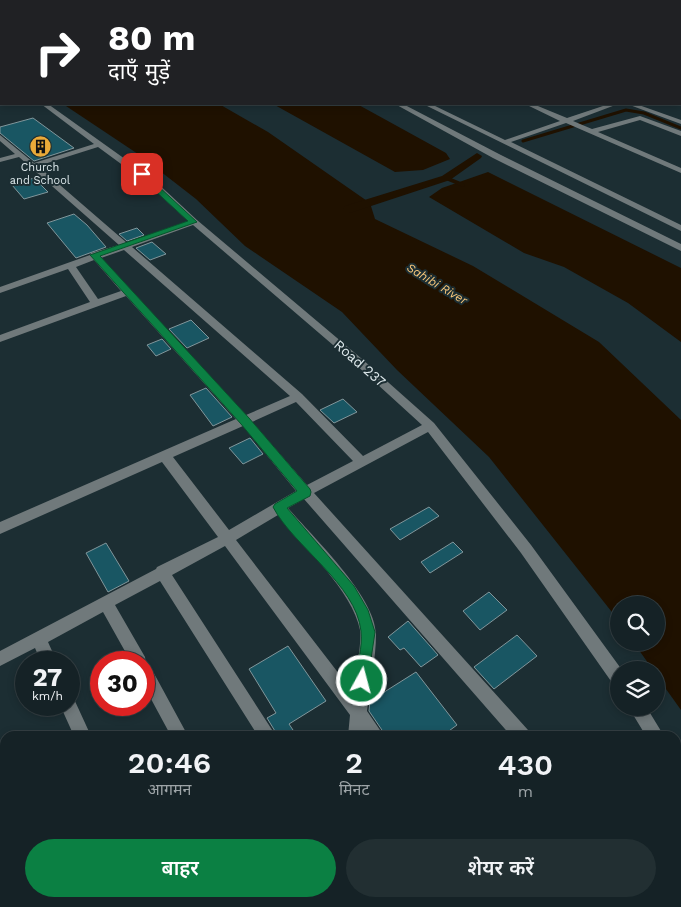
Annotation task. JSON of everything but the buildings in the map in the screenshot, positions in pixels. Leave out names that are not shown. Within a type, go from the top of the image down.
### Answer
[{"type":"street","name":"Road 237","points":[[45,105],[150,181],[194,222],[352,355],[430,426],[526,549],[610,666]]},
{"type":"street","points":[[400,105],[496,156],[681,248]]},
{"type":"street","points":[[428,105],[681,228]]},
{"type":"street","points":[[530,105],[681,171]]},
{"type":"street","points":[[505,142],[571,123],[612,105]]},
{"type":"street","points":[[633,105],[681,122]]},
{"type":"street","points":[[655,105],[681,118]]},
{"type":"street","points":[[588,130],[640,118],[681,134]]},
{"type":"street","points":[[2,141],[298,397],[362,462]]},
{"type":"street","points":[[32,166],[100,144]]},
{"type":"street","points":[[0,160],[19,155]]},
{"type":"street","points":[[0,290],[94,255],[194,222]]},
{"type":"street","points":[[94,255],[245,421],[305,492],[518,731]]},
{"type":"street","points":[[70,265],[96,303]]},
{"type":"street","points":[[0,339],[127,292]]},
{"type":"street","points":[[0,528],[298,397]]},
{"type":"street","points":[[0,659],[162,571],[226,539],[305,492],[430,426]]},
{"type":"street","points":[[164,455],[372,731]]},
{"type":"street","points":[[279,507],[350,590],[361,610],[368,632],[356,731]]},
{"type":"street","points":[[162,571],[265,731]]},
{"type":"street","points":[[105,602],[133,651]]},
{"type":"street","points":[[38,638],[44,651]]},
{"type":"street","points":[[155,692],[177,731]]},
{"type":"street","points":[[73,716],[81,731]]},
{"type":"street","points":[[642,716],[653,731]]},
{"type":"water","name":"Sahibi River","points":[[64,105],[221,105],[268,132],[370,203],[375,219],[473,266],[599,342],[681,420],[681,710],[665,688],[665,661],[647,661],[640,651],[665,651],[665,596],[610,596],[610,610],[489,457],[397,370],[342,312],[245,246],[196,199],[138,154]]},
{"type":"water","points":[[275,105],[359,105],[446,153],[450,159],[423,170],[395,172]]},
{"type":"water","points":[[488,172],[681,268],[681,342],[628,303],[564,267],[524,253],[429,197],[442,188]]},
{"type":"waterway","points":[[523,141],[626,110],[644,113],[681,128]]},
{"type":"waterway","points":[[349,209],[446,178],[477,156]]},
{"type":"waterway","points":[[446,178],[463,185]]},
{"type":"place","name":"Church and School","points":[[40,146]]},
{"type":"route","points":[[142,174],[194,222],[94,255],[245,421],[305,492],[279,507],[350,590],[361,610],[368,632],[362,681]]}]
